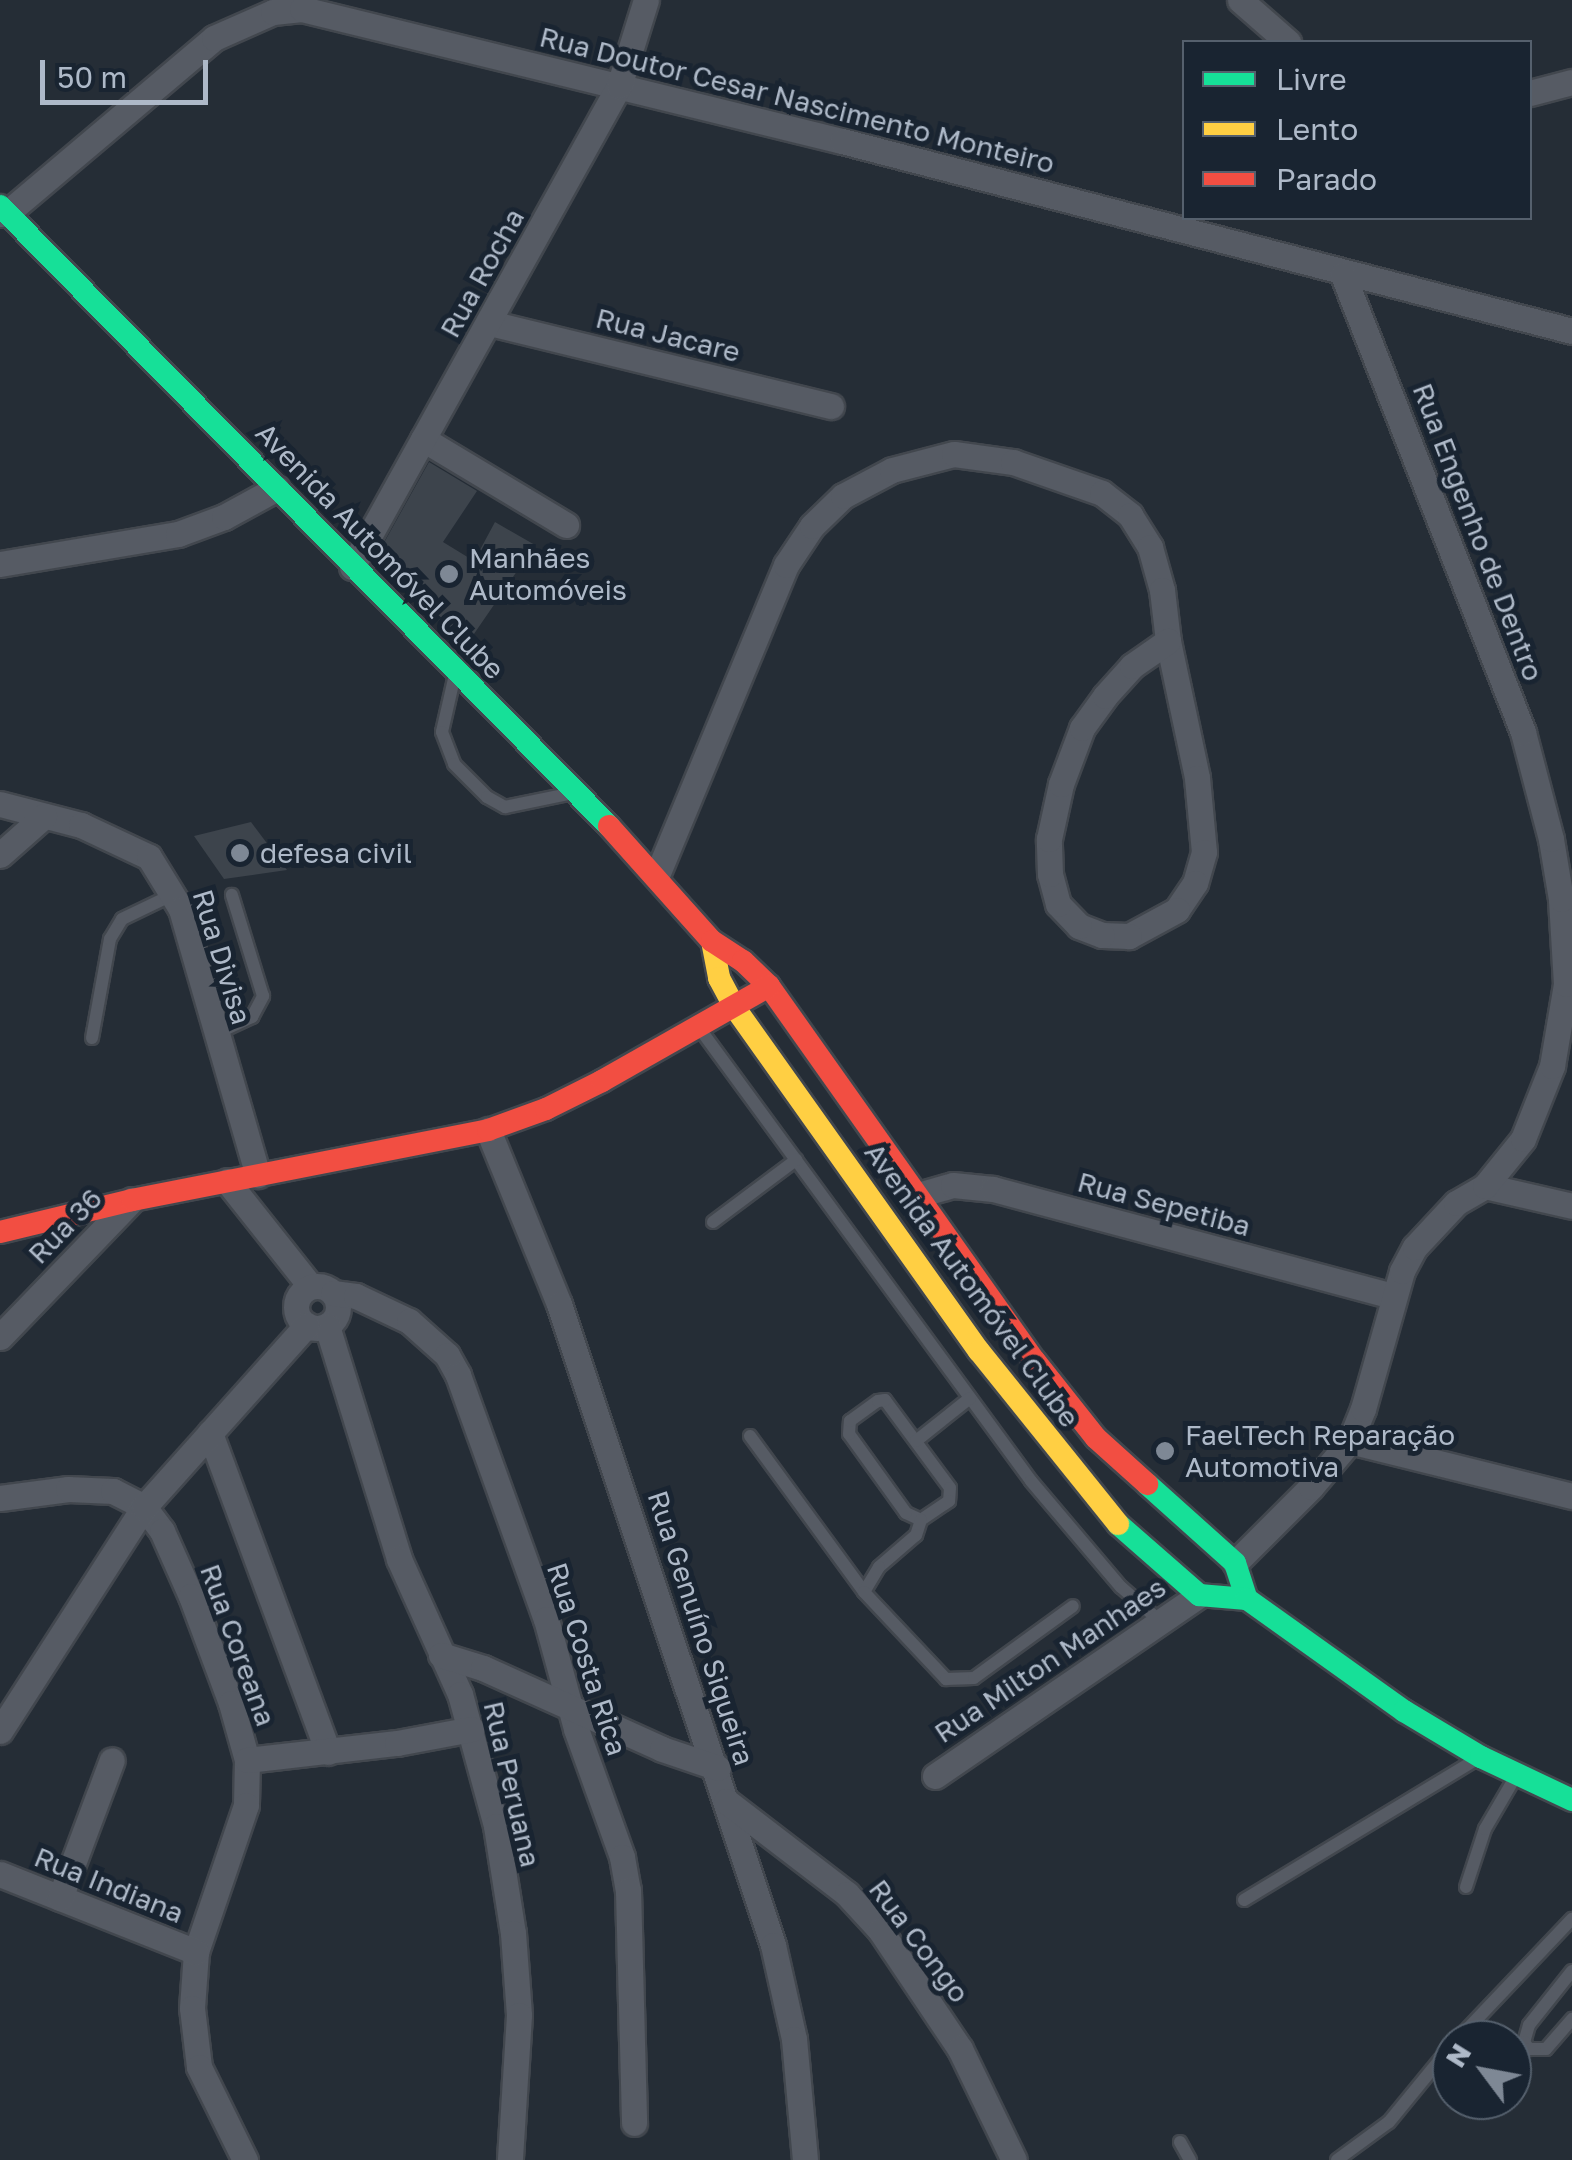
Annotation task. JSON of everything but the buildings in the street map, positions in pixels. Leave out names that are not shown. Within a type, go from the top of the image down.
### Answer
[{"type":"main road","name":"Avenida Automóvel Clube","points":[[2,211],[656,875],[712,942],[742,961],[769,986],[1036,1362],[1096,1438],[1235,1563]]},
{"type":"main road","name":"Avenida Automóvel Clube","points":[[712,942],[718,978],[734,1008],[1003,1383],[1111,1518],[1200,1595]]},
{"type":"main road","points":[[0,1232],[132,1200],[488,1130],[546,1109],[700,1028],[769,986]]},
{"type":"main road","points":[[868,1194],[894,1200],[918,1195]]},
{"type":"main road","points":[[1003,1383],[1036,1362]]},
{"type":"main road","points":[[1235,1563],[1246,1599]]},
{"type":"main road","points":[[1200,1595],[1246,1599],[1404,1711],[1481,1757],[1572,1800]]},
{"type":"street","name":"Rua Rocha","points":[[352,567],[619,86],[646,0]]},
{"type":"street","points":[[1240,0],[1286,40]]},
{"type":"street","name":"Rua Doutor Cesar Nascimento Monteiro","points":[[2,211],[214,38],[302,4],[1572,331]]},
{"type":"street","points":[[1532,92],[1572,82]]},
{"type":"street","name":"Rua Engenho de Dentro","points":[[1343,274],[1523,732],[1551,839],[1561,899],[1566,984],[1552,1066],[1522,1139],[1485,1186],[1456,1203],[1434,1223],[1415,1247],[1394,1296]]},
{"type":"street","name":"Rua Jacare","points":[[490,322],[831,406]]},
{"type":"street","points":[[423,439],[566,525]]},
{"type":"street","points":[[656,875],[786,565],[812,526],[843,496],[892,470],[954,454],[1014,462],[1102,494],[1130,516],[1150,548],[1162,590],[1168,641],[1196,778],[1204,852],[1195,883],[1176,910],[1129,936],[1102,936],[1079,926],[1058,904],[1050,874],[1050,839],[1061,784],[1082,728],[1132,666],[1168,641]]},
{"type":"street","points":[[0,564],[178,534],[224,517],[277,488]]},
{"type":"street","name":"Rua Divisa","points":[[0,804],[116,838],[149,858],[174,894],[258,1175]]},
{"type":"street","points":[[0,855],[44,816]]},
{"type":"street","name":"Rua Genuíno Siqueira","points":[[488,1130],[559,1304],[718,1768],[773,1945],[794,2039],[804,2160]]},
{"type":"street","points":[[0,1731],[144,1507],[210,1433],[317,1325],[338,1311],[227,1181]]},
{"type":"street","name":"Rua Sepetiba","points":[[918,1195],[953,1186],[993,1189],[1394,1296]]},
{"type":"street","points":[[1485,1186],[1572,1206]]},
{"type":"street","name":"Rua 36","points":[[0,1337],[132,1200]]},
{"type":"street","points":[[317,1325],[296,1304],[301,1293],[322,1290]]},
{"type":"street","name":"Rua Costa Rica","points":[[322,1290],[356,1296],[409,1321],[446,1354],[458,1376],[546,1619],[570,1706],[622,1857],[628,1890],[634,2123]]},
{"type":"street","points":[[1235,1563],[1350,1441],[1364,1409],[1394,1296]]},
{"type":"street","name":"Rua Peruana","points":[[317,1325],[399,1559],[472,1729],[496,1826],[519,2015],[510,2160]]},
{"type":"street","points":[[210,1433],[328,1752]]},
{"type":"street","points":[[1350,1441],[1572,1496]]},
{"type":"street","points":[[0,1498],[68,1490],[113,1491],[144,1507]]},
{"type":"street","name":"Rua Coreana","points":[[144,1507],[162,1531],[191,1596],[248,1760],[246,1805],[196,1952],[192,2008],[200,2067],[244,2160]]},
{"type":"street","name":"Rua Milton Manhaes","points":[[935,1776],[1200,1595]]},
{"type":"street","points":[[442,1656],[718,1768]]},
{"type":"street","points":[[248,1760],[328,1752],[472,1729]]},
{"type":"street","points":[[60,1898],[112,1760]]},
{"type":"street","name":"Rua Congo","points":[[726,1801],[848,1894],[880,1930],[960,2050],[1014,2160]]},
{"type":"street","name":"Rua Indiana","points":[[0,1874],[196,1952]]},
{"type":"lane","points":[[456,671],[442,732],[454,764],[487,798],[505,807],[576,793]]},
{"type":"lane","points":[[92,1038],[110,939],[122,919],[174,894]]},
{"type":"lane","points":[[215,1034],[252,1017],[263,996],[232,895]]},
{"type":"lane","points":[[700,1028],[970,1398],[1088,1552],[1160,1621]]},
{"type":"lane","points":[[713,1222],[796,1160]]},
{"type":"lane","points":[[916,1440],[970,1398]]},
{"type":"lane","points":[[864,1592],[878,1566],[916,1536],[921,1520],[952,1494],[886,1400],[878,1400],[848,1428],[906,1513],[921,1520]]},
{"type":"lane","points":[[750,1436],[864,1592],[938,1674],[956,1682],[974,1678],[1073,1606]]},
{"type":"lane","points":[[1244,1900],[1481,1757]]},
{"type":"lane","points":[[1466,1887],[1485,1829],[1517,1774]]},
{"type":"lane","points":[[1476,2020],[1572,1919]]},
{"type":"lane","points":[[1572,1971],[1529,2025],[1524,2042],[1537,2051],[1546,2048],[1572,2019]]},
{"type":"lane","points":[[1337,2160],[1388,2122],[1432,2069]]},
{"type":"lane","points":[[1180,2142],[1190,2160]]},
{"type":"traffic: fast","points":[[0,206],[609,826]]},
{"type":"traffic: fast","points":[[1147,1484],[1235,1563],[1247,1599]]},
{"type":"traffic: fast","points":[[1118,1524],[1199,1595],[1247,1599],[1404,1711],[1481,1757],[1572,1800]]},
{"type":"traffic: slow","points":[[712,941],[719,978],[735,1008],[979,1351],[1118,1524]]},
{"type":"traffic: jam","points":[[609,826],[712,941],[743,961],[769,986],[1035,1361],[1096,1438],[1147,1484]]},
{"type":"traffic: jam","points":[[0,1232],[132,1200],[488,1130],[546,1109],[602,1081],[769,986]]},
{"type":"place","name":"Manhães Automóveis","points":[[449,574]]},
{"type":"place","name":"defesa civil","points":[[240,853]]},
{"type":"place","name":"FaelTech Reparação Automotiva","points":[[1165,1451]]}]
